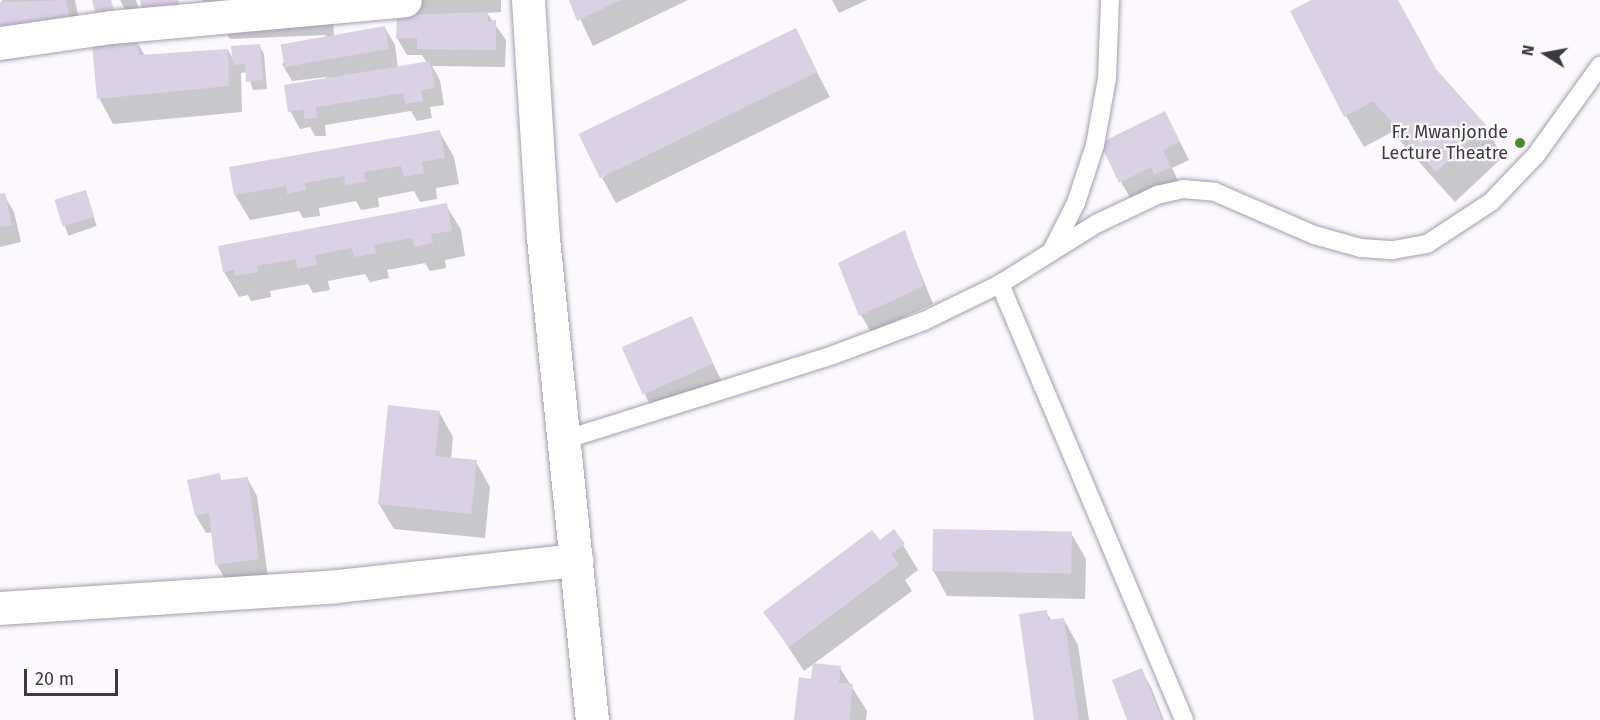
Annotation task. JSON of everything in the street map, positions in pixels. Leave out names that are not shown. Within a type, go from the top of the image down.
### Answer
[{"type":"street","points":[[0,43],[111,27],[405,0]]},
{"type":"street","points":[[528,0],[543,238],[592,720]]},
{"type":"street","points":[[0,608],[324,587],[577,560]]},
{"type":"lane","points":[[1050,252],[1076,203],[1095,145],[1107,78],[1110,0]]},
{"type":"lane","points":[[564,440],[833,355],[924,321],[1000,284],[1050,252],[1126,210],[1157,195],[1183,189],[1215,192],[1314,235],[1361,248],[1393,250],[1427,244],[1498,194],[1536,155],[1600,66]]},
{"type":"lane","points":[[1000,284],[1184,720]]},
{"type":"building","points":[[66,0],[70,20],[0,34],[0,2]]},
{"type":"building","points":[[92,0],[111,0],[115,14],[97,19]]},
{"type":"building","points":[[140,0],[178,0],[180,6],[144,16]]},
{"type":"building","points":[[569,0],[621,0],[577,21]]},
{"type":"building","points":[[1311,0],[1398,0],[1436,69],[1486,125],[1436,172],[1373,101],[1344,117],[1290,11]]},
{"type":"building","points":[[488,12],[488,21],[496,20],[496,50],[417,49],[417,38],[396,38],[397,15]]},
{"type":"building","points":[[385,26],[389,49],[285,67],[281,44]]},
{"type":"building","points":[[796,28],[817,72],[600,178],[578,134]]},
{"type":"building","points":[[138,40],[139,55],[228,49],[229,86],[97,99],[92,44]]},
{"type":"building","points":[[260,44],[263,80],[246,82],[245,64],[233,65],[231,46]]},
{"type":"building","points":[[430,61],[435,88],[421,90],[423,101],[405,104],[403,93],[316,107],[317,118],[304,119],[304,109],[288,112],[284,85]]},
{"type":"building","points":[[1165,111],[1180,142],[1163,150],[1171,167],[1154,175],[1151,167],[1119,183],[1100,143]]},
{"type":"building","points":[[440,130],[445,158],[422,162],[424,173],[404,177],[401,166],[364,172],[366,182],[345,185],[344,176],[305,183],[306,190],[287,194],[286,186],[234,195],[229,167]]},
{"type":"building","points":[[86,190],[94,217],[63,226],[54,200]]},
{"type":"building","points":[[5,193],[12,225],[0,227],[0,194]]},
{"type":"building","points":[[447,203],[452,231],[431,234],[433,243],[414,247],[412,238],[374,245],[376,253],[354,257],[352,248],[315,255],[317,265],[297,269],[296,259],[257,266],[258,272],[235,276],[234,270],[223,272],[218,246]]},
{"type":"building","points":[[905,230],[924,286],[859,316],[838,263]]},
{"type":"building","points":[[692,316],[713,364],[643,395],[622,347]]},
{"type":"building","points":[[388,405],[440,411],[435,456],[477,460],[471,514],[378,504]]},
{"type":"building","points":[[220,473],[221,480],[248,477],[259,559],[215,565],[209,513],[195,516],[187,480]]},
{"type":"building","points":[[894,529],[905,544],[891,554],[899,565],[789,647],[763,612],[872,530],[880,540]]},
{"type":"building","points":[[933,529],[1072,531],[1071,573],[932,571]]},
{"type":"building","points":[[1047,610],[1048,620],[1064,618],[1079,720],[1034,720],[1019,614]]},
{"type":"building","points":[[813,663],[841,666],[839,683],[853,684],[849,720],[794,720],[799,677],[811,679]]},
{"type":"building","points":[[1142,668],[1162,720],[1127,720],[1112,680]]},
{"type":"place","name":"Fr. Mwanjonde Lecture Theatre","points":[[1520,143]]}]
